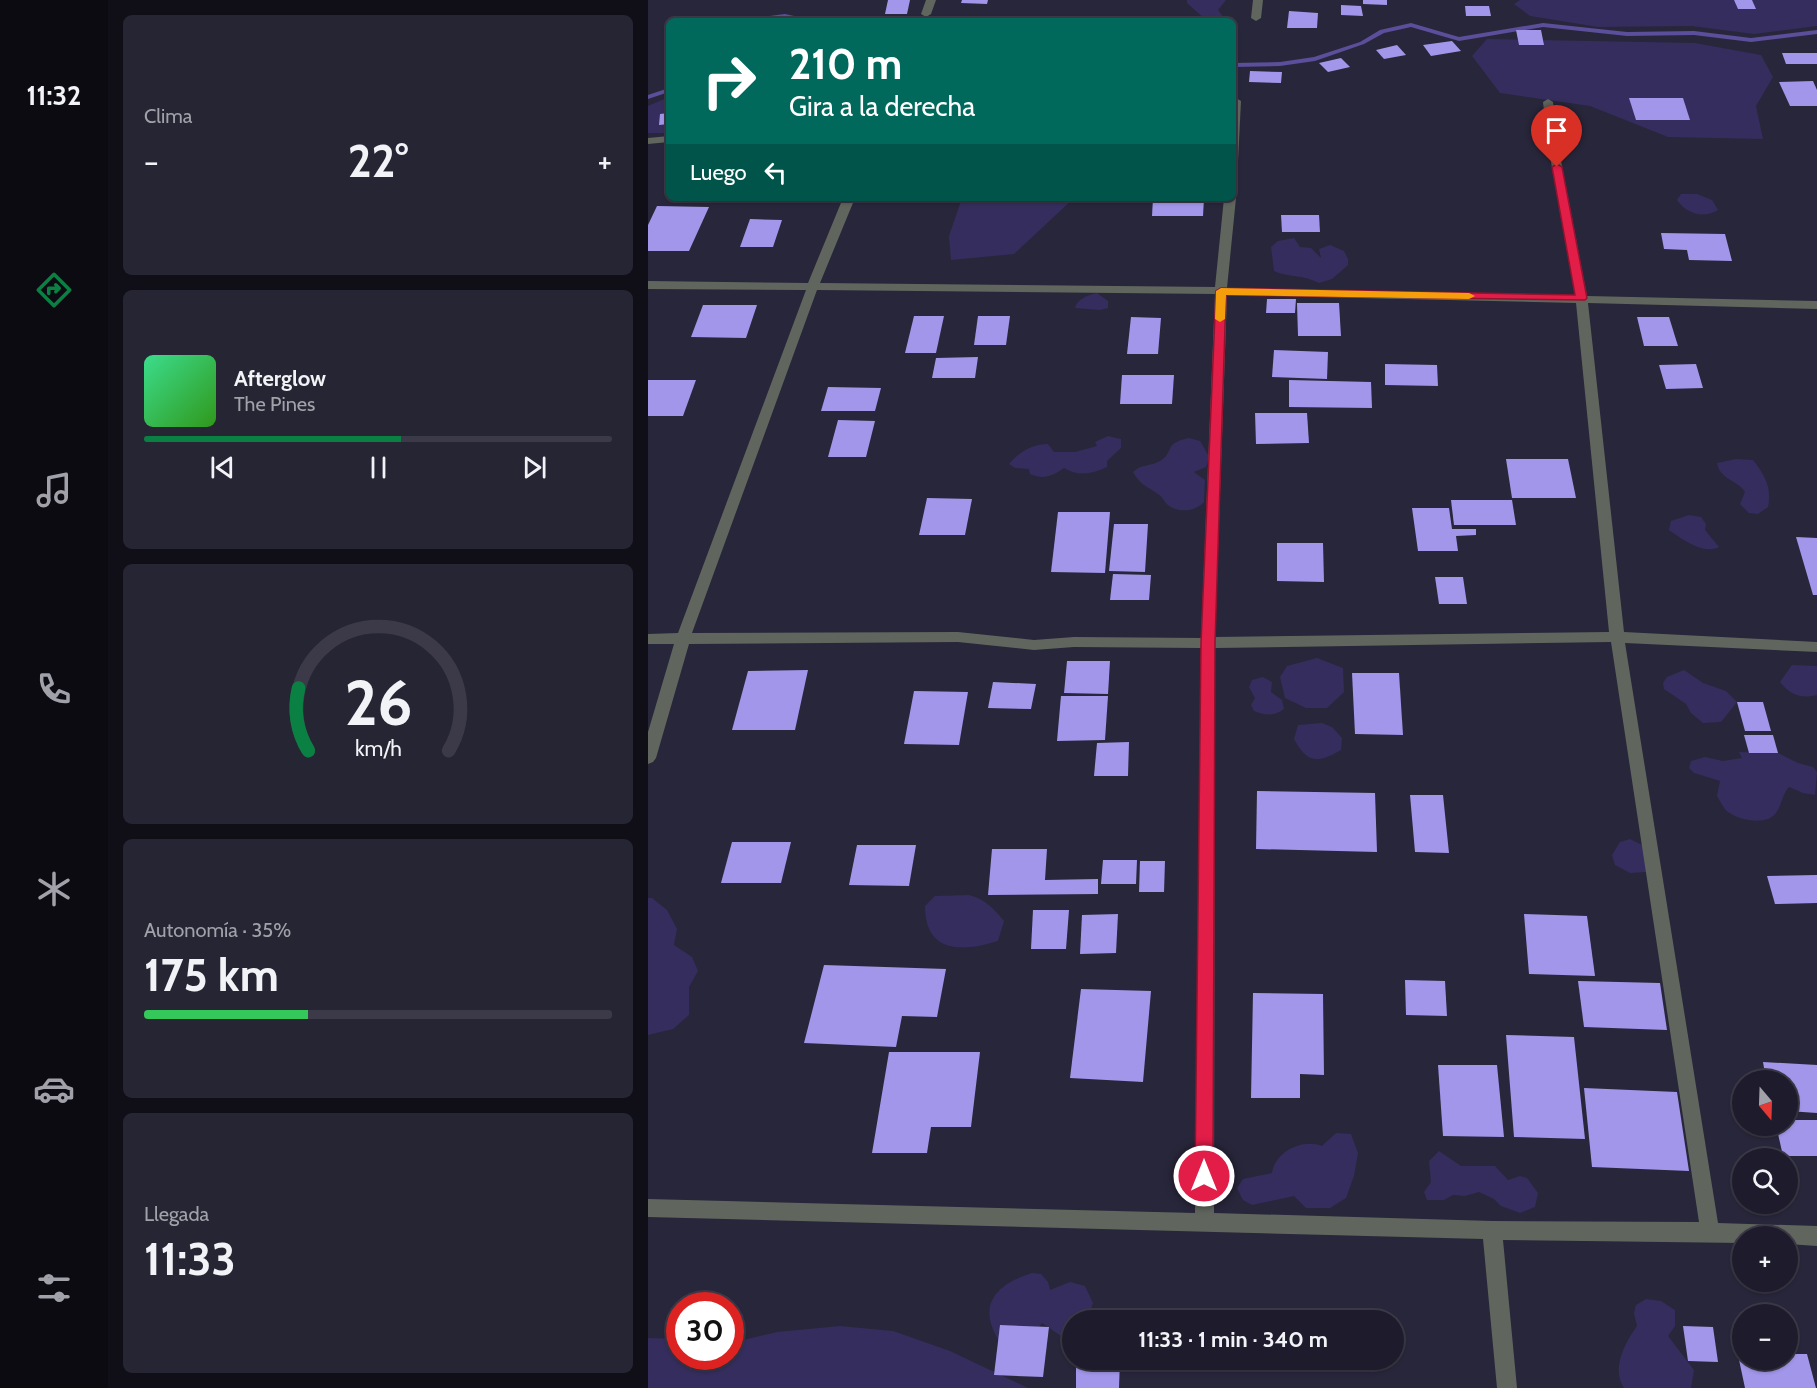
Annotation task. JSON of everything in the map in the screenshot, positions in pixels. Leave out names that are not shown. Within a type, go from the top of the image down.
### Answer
[{"type":"street","points":[[927,14],[931,0]]},
{"type":"street","points":[[1256,18],[1258,0]]},
{"type":"street","points":[[1548,102],[1553,145],[1581,298],[1617,637],[1710,1232]]},
{"type":"street","points":[[648,141],[666,139]]},
{"type":"street","points":[[648,758],[682,639],[813,286],[848,201]]},
{"type":"street","points":[[1204,1222],[1208,643],[1221,291],[1230,201]]},
{"type":"street","points":[[648,285],[1221,291],[1817,305]]},
{"type":"street","points":[[648,639],[958,638],[1034,645],[1074,642],[1208,643],[1617,637],[1817,647]]},
{"type":"street","points":[[648,1208],[1817,1236]]},
{"type":"street","points":[[1492,1230],[1507,1388]]},
{"type":"shaded area","points":[[1187,0],[1226,0],[1218,10],[1224,18],[1204,18],[1187,3]]},
{"type":"shaded area","points":[[1520,0],[1817,0],[1817,26],[1754,34],[1691,26],[1598,27],[1530,16],[1514,4]]},
{"type":"shaded area","points":[[1487,39],[1695,43],[1761,55],[1773,77],[1756,106],[1763,139],[1668,137],[1590,106],[1500,93],[1472,56]]},
{"type":"shaded area","points":[[666,98],[666,133],[648,133],[648,106]]},
{"type":"shaded area","points":[[1681,194],[1697,194],[1712,200],[1718,210],[1707,214],[1690,212],[1677,200]]},
{"type":"shaded area","points":[[961,201],[1071,201],[1014,254],[951,260],[949,236]]},
{"type":"shaded area","points":[[1294,238],[1300,247],[1311,248],[1321,258],[1319,249],[1330,245],[1344,251],[1348,265],[1332,279],[1319,283],[1274,271],[1271,247],[1278,241]]},
{"type":"shaded area","points":[[1097,293],[1108,301],[1108,308],[1100,310],[1075,308],[1080,300]]},
{"type":"shaded area","points":[[1108,436],[1121,439],[1121,448],[1107,461],[1107,467],[1096,471],[1080,473],[1064,468],[1052,475],[1040,477],[1030,474],[1029,469],[1015,468],[1009,464],[1022,452],[1037,445],[1048,444],[1054,452],[1075,452],[1097,446],[1095,442]]},
{"type":"shaded area","points":[[1189,438],[1200,441],[1210,458],[1206,467],[1194,472],[1205,480],[1204,502],[1196,508],[1181,510],[1168,505],[1133,472],[1160,461],[1172,445]]},
{"type":"shaded area","points":[[1736,459],[1753,460],[1766,482],[1769,494],[1768,507],[1758,514],[1749,513],[1740,504],[1745,492],[1719,469],[1717,463]]},
{"type":"shaded area","points":[[1689,515],[1701,517],[1706,524],[1705,530],[1719,547],[1700,548],[1669,530],[1671,521]]},
{"type":"shaded area","points":[[1317,658],[1343,668],[1344,692],[1327,708],[1306,708],[1285,698],[1280,677],[1287,666]]},
{"type":"shaded area","points":[[1792,665],[1817,666],[1817,695],[1796,695],[1780,682]]},
{"type":"shaded area","points":[[1684,670],[1703,683],[1726,691],[1737,702],[1721,722],[1703,723],[1691,713],[1686,704],[1664,689],[1663,683],[1667,677]]},
{"type":"shaded area","points":[[1263,677],[1272,682],[1271,692],[1282,700],[1284,709],[1277,713],[1258,713],[1251,705],[1255,698],[1249,687],[1252,680]]},
{"type":"shaded area","points":[[1322,723],[1332,727],[1342,738],[1341,750],[1325,758],[1313,759],[1303,753],[1294,739],[1298,725]]},
{"type":"shaded area","points":[[1739,752],[1778,753],[1798,763],[1813,767],[1817,772],[1815,795],[1789,787],[1776,813],[1768,819],[1757,821],[1733,815],[1725,809],[1717,796],[1720,781],[1694,773],[1689,768],[1691,761],[1705,757],[1723,761],[1742,758]]},
{"type":"shaded area","points":[[1630,839],[1644,846],[1646,872],[1630,873],[1615,865],[1612,855],[1620,842]]},
{"type":"shaded area","points":[[969,895],[989,905],[1004,921],[998,941],[972,947],[948,946],[931,933],[925,906],[935,896]]},
{"type":"shaded area","points":[[648,898],[652,898],[667,910],[677,929],[674,945],[692,957],[698,971],[689,987],[689,1015],[673,1029],[648,1035]]},
{"type":"shaded area","points":[[1336,1133],[1351,1134],[1358,1153],[1354,1176],[1346,1198],[1330,1208],[1306,1208],[1294,1196],[1252,1205],[1243,1200],[1237,1188],[1243,1179],[1272,1173],[1274,1165],[1284,1153],[1298,1145],[1322,1146]]},
{"type":"shaded area","points":[[1439,1151],[1461,1166],[1495,1166],[1508,1180],[1520,1176],[1527,1178],[1538,1193],[1535,1207],[1520,1213],[1501,1206],[1494,1199],[1479,1192],[1465,1196],[1453,1195],[1444,1200],[1427,1200],[1424,1192],[1431,1182],[1429,1161]]},
{"type":"shaded area","points":[[1032,1273],[1041,1274],[1048,1282],[1050,1290],[1070,1282],[1085,1286],[1093,1303],[1091,1310],[1062,1310],[1062,1336],[1042,1323],[1033,1336],[998,1339],[992,1327],[990,1306],[1000,1289]]},
{"type":"shaded area","points":[[1646,1299],[1661,1301],[1675,1310],[1675,1326],[1668,1336],[1694,1370],[1691,1388],[1624,1388],[1620,1380],[1619,1364],[1628,1340],[1637,1326],[1634,1313],[1636,1305]]},
{"type":"shaded area","points":[[840,1326],[893,1331],[950,1351],[1028,1388],[648,1388],[648,1338],[666,1339],[666,1370],[744,1370],[744,1340],[777,1332]]},
{"type":"building","points":[[888,0],[910,0],[907,14],[885,14]]},
{"type":"building","points":[[962,0],[988,0],[987,4],[961,3]]},
{"type":"building","points":[[1363,0],[1387,0],[1387,5],[1363,4]]},
{"type":"building","points":[[1734,0],[1752,0],[1756,9],[1738,9]]},
{"type":"building","points":[[1341,5],[1361,6],[1363,16],[1341,15]]},
{"type":"building","points":[[1465,6],[1489,6],[1491,16],[1466,16]]},
{"type":"building","points":[[1289,11],[1318,13],[1317,28],[1287,28]]},
{"type":"building","points":[[1516,30],[1541,30],[1544,45],[1519,45]]},
{"type":"building","points":[[1452,41],[1461,51],[1431,56],[1423,45]]},
{"type":"building","points":[[1397,45],[1406,55],[1384,59],[1376,50]]},
{"type":"building","points":[[1782,53],[1817,53],[1817,64],[1786,64]]},
{"type":"building","points":[[1341,58],[1350,67],[1328,72],[1319,63]]},
{"type":"building","points":[[1250,71],[1282,72],[1281,83],[1249,82]]},
{"type":"building","points":[[1813,81],[1817,90],[1817,106],[1790,106],[1779,82]]},
{"type":"building","points":[[1629,98],[1683,98],[1690,120],[1636,120]]},
{"type":"building","points":[[666,113],[666,124],[659,125],[660,114]]},
{"type":"building","points":[[1153,201],[1204,201],[1203,216],[1152,216]]},
{"type":"building","points":[[657,206],[709,207],[689,251],[648,251],[648,225]]},
{"type":"building","points":[[1281,215],[1319,215],[1320,232],[1282,232]]},
{"type":"building","points":[[750,219],[782,220],[773,247],[740,247]]},
{"type":"building","points":[[1661,233],[1725,234],[1732,261],[1689,260],[1687,250],[1664,249]]},
{"type":"building","points":[[1267,299],[1296,299],[1295,313],[1266,313]]},
{"type":"building","points":[[1297,303],[1339,303],[1341,336],[1298,336]]},
{"type":"building","points":[[703,305],[757,305],[746,338],[691,337]]},
{"type":"building","points":[[914,316],[944,316],[936,353],[905,353]]},
{"type":"building","points":[[978,316],[1010,316],[1006,345],[974,345]]},
{"type":"building","points":[[1131,317],[1161,318],[1158,354],[1127,354]]},
{"type":"building","points":[[1637,317],[1669,317],[1678,346],[1644,346]]},
{"type":"building","points":[[1274,350],[1328,352],[1327,379],[1272,377]]},
{"type":"building","points":[[978,357],[975,378],[932,378],[936,358]]},
{"type":"building","points":[[1385,364],[1437,365],[1438,386],[1385,385]]},
{"type":"building","points":[[1696,364],[1703,388],[1666,389],[1659,365]]},
{"type":"building","points":[[1122,375],[1174,375],[1172,404],[1120,404]]},
{"type":"building","points":[[648,380],[696,380],[683,416],[648,416]]},
{"type":"building","points":[[1289,380],[1371,382],[1372,408],[1289,407]]},
{"type":"building","points":[[828,387],[881,388],[875,411],[821,411]]},
{"type":"building","points":[[1255,413],[1307,413],[1309,443],[1256,444]]},
{"type":"building","points":[[838,420],[875,421],[866,457],[828,457]]},
{"type":"building","points":[[1506,459],[1568,459],[1576,498],[1512,498]]},
{"type":"building","points":[[927,498],[972,499],[965,535],[919,535]]},
{"type":"building","points":[[1451,500],[1512,500],[1516,525],[1454,525]]},
{"type":"building","points":[[1412,508],[1449,508],[1452,529],[1476,529],[1476,535],[1456,536],[1458,551],[1418,551]]},
{"type":"building","points":[[1058,512],[1110,512],[1105,573],[1051,572]]},
{"type":"building","points":[[1114,524],[1148,524],[1145,572],[1109,571]]},
{"type":"building","points":[[1796,537],[1817,538],[1817,595],[1813,595]]},
{"type":"building","points":[[1277,543],[1323,543],[1324,582],[1277,581]]},
{"type":"building","points":[[1113,574],[1151,575],[1149,600],[1110,600]]},
{"type":"building","points":[[1435,577],[1463,577],[1467,604],[1439,604]]},
{"type":"building","points":[[1067,661],[1110,661],[1108,694],[1064,693]]},
{"type":"building","points":[[808,670],[795,730],[732,730],[748,671]]},
{"type":"building","points":[[1352,673],[1399,673],[1403,735],[1355,734]]},
{"type":"building","points":[[993,682],[1036,684],[1031,709],[988,708]]},
{"type":"building","points":[[914,691],[968,692],[959,745],[904,744]]},
{"type":"building","points":[[1061,696],[1108,696],[1105,740],[1057,741]]},
{"type":"building","points":[[1737,702],[1763,702],[1771,731],[1745,731]]},
{"type":"building","points":[[1744,735],[1773,735],[1778,753],[1749,753]]},
{"type":"building","points":[[1129,742],[1128,776],[1094,776],[1097,743]]},
{"type":"building","points":[[1257,791],[1375,793],[1377,852],[1256,849]]},
{"type":"building","points":[[1410,795],[1443,795],[1449,853],[1415,852]]},
{"type":"building","points":[[732,842],[791,842],[781,883],[721,883]]},
{"type":"building","points":[[857,845],[916,845],[909,886],[849,885]]},
{"type":"building","points":[[992,849],[1047,849],[1045,880],[1098,879],[1098,894],[988,895]]},
{"type":"building","points":[[1103,860],[1137,860],[1136,884],[1101,884]]},
{"type":"building","points":[[1140,861],[1165,861],[1164,892],[1139,892]]},
{"type":"building","points":[[1817,875],[1817,903],[1775,904],[1767,876]]},
{"type":"building","points":[[1033,910],[1069,910],[1066,949],[1031,949]]},
{"type":"building","points":[[1118,914],[1116,953],[1080,954],[1082,915]]},
{"type":"building","points":[[1524,914],[1587,916],[1595,976],[1529,974]]},
{"type":"building","points":[[824,965],[946,969],[937,1017],[902,1016],[896,1047],[804,1043]]},
{"type":"building","points":[[1405,980],[1445,981],[1447,1016],[1406,1015]]},
{"type":"building","points":[[1578,981],[1660,983],[1667,1030],[1584,1027]]},
{"type":"building","points":[[1081,989],[1151,991],[1143,1082],[1070,1078]]},
{"type":"building","points":[[1253,993],[1323,994],[1324,1075],[1300,1074],[1300,1098],[1251,1098]]},
{"type":"building","points":[[1506,1035],[1574,1037],[1585,1139],[1514,1137]]},
{"type":"building","points":[[889,1052],[980,1052],[971,1127],[931,1127],[927,1153],[872,1153]]},
{"type":"building","points":[[1763,1062],[1817,1065],[1817,1113],[1798,1112],[1798,1070],[1764,1070]]},
{"type":"building","points":[[1438,1065],[1497,1065],[1504,1137],[1443,1136]]},
{"type":"building","points":[[1584,1088],[1677,1092],[1689,1171],[1592,1167]]},
{"type":"building","points":[[1798,1120],[1817,1120],[1817,1156],[1798,1156],[1798,1148],[1781,1148],[1778,1136],[1798,1136]]},
{"type":"building","points":[[1000,1325],[1049,1327],[1043,1377],[994,1375]]},
{"type":"building","points":[[1683,1326],[1713,1327],[1718,1362],[1688,1361]]},
{"type":"building","points":[[1798,1354],[1807,1354],[1816,1388],[1745,1388],[1741,1370],[1798,1370]]},
{"type":"building","points":[[1076,1370],[1120,1370],[1119,1388],[1076,1388]]},
{"type":"waterway","points":[[770,18],[785,16],[797,18]]},
{"type":"waterway","points":[[1236,65],[1280,64],[1315,59],[1362,43],[1382,31],[1411,25],[1459,39],[1543,25],[1627,34],[1694,33],[1751,40],[1817,32]]},
{"type":"waterway","points":[[648,97],[666,91]]},
{"type":"slow traffic","points":[[1220,319],[1221,291],[1469,296]]},
{"type":"route","points":[[1204,1176],[1208,643],[1221,291],[1581,298],[1557,167]]}]
